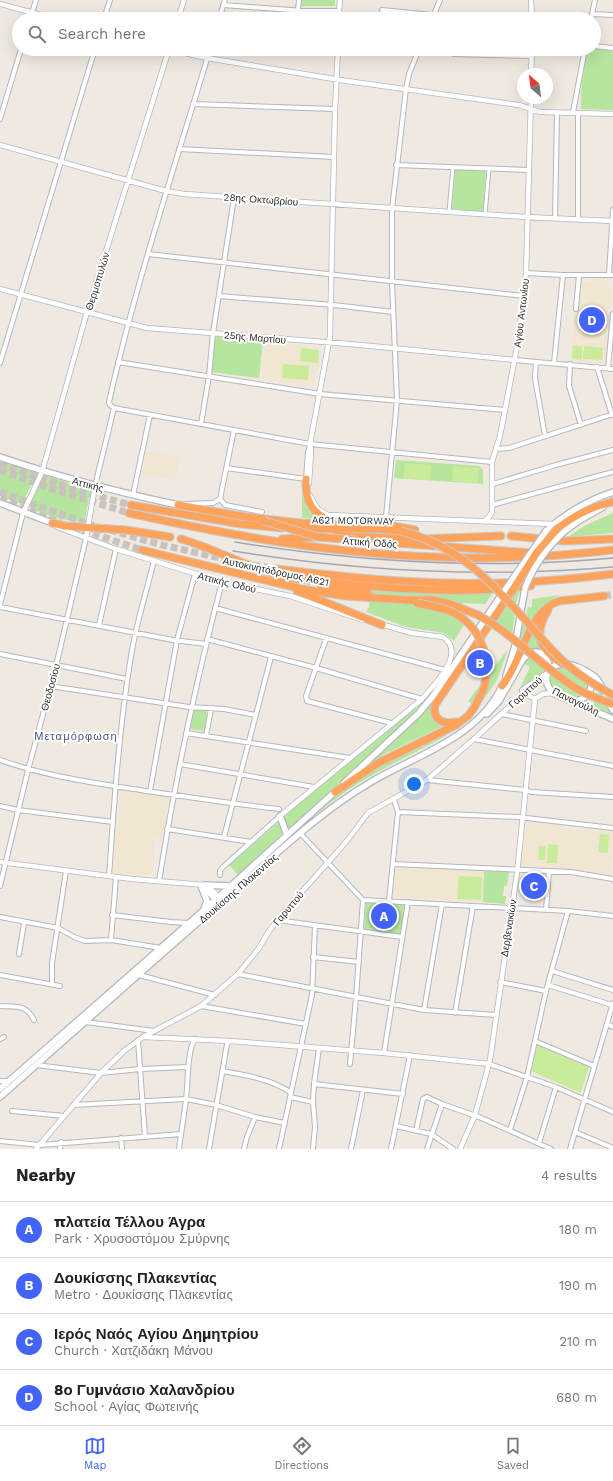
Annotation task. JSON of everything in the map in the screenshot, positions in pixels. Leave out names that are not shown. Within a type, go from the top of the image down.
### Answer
[{"type":"highway","points":[[306,479],[306,493],[314,510],[320,516],[334,523]]},
{"type":"highway","points":[[463,719],[450,724],[438,720],[435,714],[435,705],[508,591],[556,526],[596,506],[613,504]]},
{"type":"highway","points":[[603,507],[613,504]]},
{"type":"highway","points":[[178,505],[264,521],[318,537],[558,555]]},
{"type":"highway","name":"A621 MOTORWAY","points":[[130,509],[240,524],[306,530],[400,529],[427,539],[464,560],[492,586],[569,667],[613,695]]},
{"type":"highway","name":"Αττική Οδός","points":[[130,509],[177,523],[264,540],[334,549],[424,556],[484,558],[558,555],[613,550]]},
{"type":"highway","points":[[248,518],[289,522],[387,524],[400,529]]},
{"type":"highway","points":[[52,523],[126,530],[170,537]]},
{"type":"highway","points":[[264,540],[340,536],[419,539],[501,536]]},
{"type":"highway","points":[[511,536],[565,541],[613,539]]},
{"type":"highway","points":[[181,539],[253,568],[280,577],[305,583],[417,600],[456,614],[472,627],[481,641],[486,658],[487,674],[484,688],[476,706],[456,725],[378,763],[335,792]]},
{"type":"highway","name":"Αυτοκινητόδρομος Α621","points":[[142,550],[280,584],[345,596],[417,600]]},
{"type":"highway","points":[[276,569],[403,582],[454,583],[516,582],[613,574]]},
{"type":"highway","points":[[280,577],[346,584],[447,590],[534,586],[565,579]]},
{"type":"highway","points":[[280,584],[382,625]]},
{"type":"highway","points":[[502,686],[508,680],[541,613],[551,605],[566,599],[594,598],[604,596]]},
{"type":"highway","points":[[417,600],[429,599],[450,604],[488,620],[545,666],[575,687],[592,696],[613,704]]},
{"type":"highway","points":[[551,605],[541,623],[540,636],[546,651],[562,664]]},
{"type":"main road","name":"Αττικής","points":[[0,457],[42,472],[133,496],[178,505]]},
{"type":"main road","name":"Δουκίσσης Πλακεντίας","points":[[0,1089],[189,922],[204,909],[218,900],[230,886],[335,792],[419,713],[433,696],[508,591],[546,531],[556,526],[585,503],[613,492]]},
{"type":"main road","name":"Αττικής Οδού","points":[[0,503],[52,523]]},
{"type":"main road","name":"Δουκίσσης Πλακεντίας","points":[[0,1097],[86,1022],[218,900],[326,812],[372,781],[454,738],[475,722],[486,710],[502,686],[515,646],[525,588],[532,572],[554,541],[566,530],[603,507]]},
{"type":"main road","name":"Παναγούλη","points":[[475,722],[485,716],[499,701],[523,658],[527,654],[534,652],[542,654],[547,660],[548,672],[546,683],[553,693],[613,719]]},
{"type":"main road","name":"Παναγούλη","points":[[562,664],[570,665],[587,672],[598,681],[613,710]]},
{"type":"main road","points":[[548,672],[555,666],[562,664]]},
{"type":"main road","points":[[573,702],[583,699],[591,688],[591,680],[587,672]]},
{"type":"main road","points":[[282,815],[287,835]]},
{"type":"main road","points":[[204,909],[207,901],[203,887],[230,886]]},
{"type":"street","points":[[0,4],[32,12],[36,0]]},
{"type":"street","points":[[106,12],[110,0]]},
{"type":"street","points":[[180,12],[184,0]]},
{"type":"street","points":[[298,10],[299,0]]},
{"type":"street","points":[[221,12],[224,2],[298,10],[339,11],[340,0]]},
{"type":"street","points":[[434,12],[440,0]]},
{"type":"street","points":[[531,0],[532,12]]},
{"type":"street","points":[[593,12],[595,0]]},
{"type":"street","points":[[382,10],[396,12]]},
{"type":"street","points":[[601,16],[613,15]]},
{"type":"street","points":[[601,47],[613,48]]},
{"type":"street","points":[[0,119],[19,56]]},
{"type":"street","points":[[0,363],[93,56]]},
{"type":"street","name":"Θερμοπυλών","points":[[23,513],[42,472],[87,312],[165,56]]},
{"type":"street","points":[[198,56],[337,79],[519,105],[538,112],[613,114]]},
{"type":"street","points":[[226,468],[306,479],[308,452],[329,343],[338,56]]},
{"type":"street","points":[[386,518],[397,400],[392,282],[392,209],[406,89],[409,74],[416,56]]},
{"type":"street","points":[[531,56],[531,68]]},
{"type":"street","points":[[578,219],[576,113],[584,56]]},
{"type":"street","points":[[207,58],[166,191],[128,324],[109,404],[111,407],[310,444],[492,462]]},
{"type":"street","points":[[193,104],[335,109]]},
{"type":"street","name":"Αγίου Αντωνίου","points":[[483,522],[492,514],[492,462],[505,410],[524,296],[528,217],[530,104]]},
{"type":"street","points":[[555,218],[557,113]]},
{"type":"street","name":"28ης Οκτωβρίου","points":[[0,144],[166,191],[199,196],[392,209],[612,221]]},
{"type":"street","points":[[179,149],[334,157]]},
{"type":"street","points":[[396,165],[529,170]]},
{"type":"street","points":[[450,212],[453,167]]},
{"type":"street","points":[[485,214],[489,169]]},
{"type":"street","points":[[202,424],[213,333],[234,198]]},
{"type":"street","points":[[526,273],[611,275],[613,210]]},
{"type":"street","points":[[148,254],[524,296]]},
{"type":"street","points":[[554,363],[562,275]]},
{"type":"street","points":[[576,308],[579,275]]},
{"type":"street","name":"25ης Μαρτίου","points":[[0,288],[128,324],[148,328],[514,360]]},
{"type":"street","points":[[219,296],[393,312]]},
{"type":"street","points":[[514,360],[611,369],[613,314]]},
{"type":"street","points":[[118,362],[320,394],[505,410]]},
{"type":"street","points":[[536,362],[535,378],[545,436]]},
{"type":"street","points":[[570,364],[569,386],[581,424]]},
{"type":"street","points":[[496,449],[509,448],[612,415],[597,367]]},
{"type":"street","points":[[95,486],[114,408]]},
{"type":"street","points":[[133,496],[150,415]]},
{"type":"street","points":[[234,430],[220,500],[222,504],[225,505],[262,512]]},
{"type":"street","points":[[310,444],[309,492],[318,509],[328,515],[556,526]]},
{"type":"street","points":[[492,484],[613,450]]},
{"type":"street","points":[[492,504],[613,472]]},
{"type":"street","name":"Θεοδοσίου","points":[[0,886],[28,770],[56,666],[86,538],[95,486]]},
{"type":"street","points":[[178,505],[213,503],[220,500]]},
{"type":"street","points":[[23,513],[0,606],[177,640],[206,642],[316,668],[422,699]]},
{"type":"street","name":"Αττικής Οδού","points":[[52,523],[56,526],[116,549],[222,582],[290,596],[354,618],[412,633],[440,636],[447,639],[451,644],[453,651],[451,660],[445,670]]},
{"type":"street","points":[[99,625],[116,549]]},
{"type":"street","points":[[109,876],[115,786],[127,679],[135,632],[154,561]]},
{"type":"street","points":[[150,791],[177,640],[195,574]]},
{"type":"street","points":[[159,881],[173,795],[191,707],[222,582]]},
{"type":"street","points":[[215,608],[445,670],[422,699],[314,787],[223,867],[220,871],[220,875]]},
{"type":"street","points":[[326,639],[306,696],[306,700],[308,702],[391,723]]},
{"type":"street","points":[[0,654],[127,679]]},
{"type":"street","points":[[224,837],[271,657]]},
{"type":"street","name":"Γαρυττού","points":[[36,1149],[101,1073],[124,1051],[143,1037],[201,1006],[238,974],[277,920],[346,842],[368,813],[394,800],[427,780],[548,672]]},
{"type":"street","points":[[50,686],[191,707],[224,709],[256,715]]},
{"type":"street","points":[[523,694],[535,699],[543,694],[553,693]]},
{"type":"street","name":"Δερβενακίων","points":[[460,1149],[475,1115],[489,1064],[517,870],[535,699]]},
{"type":"street","points":[[206,736],[211,709]]},
{"type":"street","points":[[501,714],[586,730]]},
{"type":"street","points":[[186,733],[350,758]]},
{"type":"street","points":[[474,739],[613,766]]},
{"type":"street","points":[[0,760],[51,776],[233,804],[279,809],[282,815]]},
{"type":"street","points":[[180,764],[314,787]]},
{"type":"street","points":[[427,780],[526,790],[531,792],[613,797]]},
{"type":"street","points":[[389,901],[398,812],[394,800]]},
{"type":"street","points":[[0,806],[18,810],[113,822]]},
{"type":"street","points":[[398,812],[523,818],[613,828]]},
{"type":"street","points":[[167,829],[251,842]]},
{"type":"street","points":[[300,833],[363,900],[568,911],[613,916]]},
{"type":"street","points":[[0,862],[116,877],[195,884],[203,887],[218,900]]},
{"type":"street","points":[[393,864],[571,872],[613,879]]},
{"type":"street","points":[[52,983],[52,963],[66,871]]},
{"type":"street","points":[[546,910],[549,871]]},
{"type":"street","points":[[110,940],[116,877]]},
{"type":"street","points":[[350,1064],[363,900]]},
{"type":"street","points":[[384,1053],[408,902]]},
{"type":"street","points":[[424,1010],[442,904]]},
{"type":"street","points":[[455,1013],[473,906]]},
{"type":"street","points":[[510,1130],[527,1077],[546,991],[568,911]]},
{"type":"street","points":[[112,915],[170,922],[189,922]]},
{"type":"street","points":[[0,918],[58,928],[82,940],[110,940],[161,948]]},
{"type":"street","points":[[277,920],[402,937]]},
{"type":"street","points":[[19,954],[24,923]]},
{"type":"street","points":[[279,1149],[312,995],[311,989],[315,926]]},
{"type":"street","points":[[313,957],[359,962]]},
{"type":"street","points":[[552,970],[613,990]]},
{"type":"street","points":[[139,974],[215,995]]},
{"type":"street","points":[[238,974],[391,1005],[455,1013],[496,1015]]},
{"type":"street","points":[[0,975],[52,983],[60,986]]},
{"type":"street","points":[[500,982],[546,991]]},
{"type":"street","points":[[548,985],[613,1004],[570,1149]]},
{"type":"street","points":[[0,1006],[23,1008],[28,1010],[34,1020]]},
{"type":"street","points":[[201,1006],[306,1024]]},
{"type":"street","points":[[86,1022],[154,1031]]},
{"type":"street","points":[[606,1024],[613,1027]]},
{"type":"street","points":[[143,1037],[230,1041],[352,1050],[489,1064],[556,1087],[613,1112]]},
{"type":"street","points":[[179,1149],[186,1099],[188,1066],[192,1042],[195,1039]]},
{"type":"street","points":[[138,1040],[145,1137]]},
{"type":"street","points":[[209,1149],[227,1044],[230,1041]]},
{"type":"street","points":[[535,1041],[594,1066]]},
{"type":"street","points":[[313,1149],[315,1128],[313,1102],[314,1084],[319,1048]]},
{"type":"street","points":[[391,1149],[410,1055]]},
{"type":"street","points":[[36,1066],[101,1073],[188,1066]]},
{"type":"street","points":[[222,1072],[258,1079],[284,1088],[290,1094],[313,1102]]},
{"type":"street","points":[[0,1081],[9,1081]]},
{"type":"street","points":[[314,1084],[403,1094]]},
{"type":"street","points":[[539,1144],[556,1087]]},
{"type":"street","points":[[351,1149],[363,1090]]},
{"type":"street","points":[[416,1131],[423,1099],[427,1097],[442,1104],[475,1115],[551,1149]]},
{"type":"street","points":[[74,1105],[186,1099],[216,1105],[255,1117],[285,1124]]},
{"type":"street","points":[[427,1149],[433,1135],[442,1104]]},
{"type":"street","points":[[12,1112],[64,1116]]},
{"type":"street","points":[[244,1149],[246,1138],[255,1117]]},
{"type":"street","points":[[396,1126],[433,1135],[453,1149]]},
{"type":"street","points":[[575,1132],[613,1148]]},
{"type":"street","points":[[0,1141],[40,1145],[61,1142],[181,1134]]},
{"type":"street","points":[[121,1138],[122,1149]]},
{"type":"street","points":[[60,1149],[61,1142]]},
{"type":"shaded area","points":[[577,276],[581,277],[581,281],[592,282],[595,276],[608,277],[607,288],[612,288],[611,305],[609,305],[609,326],[607,327],[609,330],[606,363],[570,361]]},
{"type":"shaded area","points":[[265,342],[318,347],[321,353],[314,386],[311,387],[264,380],[262,375]]},
{"type":"shaded area","points":[[144,451],[180,458],[175,480],[139,473]]},
{"type":"shaded area","points":[[120,789],[169,797],[162,838],[155,838],[151,875],[112,873],[116,824],[120,823],[121,806],[118,805]]},
{"type":"shaded area","points":[[527,823],[553,825],[554,823],[564,824],[564,828],[599,831],[599,828],[613,829],[613,857],[610,876],[600,874],[599,872],[594,873],[521,866]]},
{"type":"shaded area","points":[[395,865],[484,870],[483,902],[391,897]]},
{"type":"green space","points":[[302,0],[335,0],[335,6],[301,6]]},
{"type":"green space","points":[[601,49],[613,51],[613,110],[581,109],[581,90],[586,56],[601,56]]},
{"type":"green space","points":[[455,169],[486,170],[483,212],[452,209]]},
{"type":"green space","points":[[214,336],[226,338],[225,341],[232,342],[233,338],[263,342],[259,378],[210,372]]},
{"type":"green space","points":[[573,346],[582,346],[582,360],[572,359]]},
{"type":"green space","points":[[584,346],[603,348],[602,360],[583,359]]},
{"type":"green space","points":[[301,348],[319,350],[318,363],[300,361]]},
{"type":"green space","points":[[283,364],[309,366],[308,380],[282,378]]},
{"type":"green space","points":[[396,460],[479,466],[483,470],[483,484],[394,478]]},
{"type":"green space","points":[[0,461],[37,473],[22,504],[0,496]]},
{"type":"green space","points":[[405,463],[431,465],[430,480],[403,478]]},
{"type":"green space","points":[[453,466],[479,468],[477,483],[452,481]]},
{"type":"green space","points":[[46,476],[87,488],[90,492],[85,520],[82,522],[60,519],[31,509],[30,504],[43,478]]},
{"type":"green space","points":[[302,494],[306,506],[317,519],[302,518]]},
{"type":"green space","points":[[613,513],[613,533],[568,537],[584,526]]},
{"type":"green space","points":[[526,571],[516,603],[512,636],[493,621]]},
{"type":"green space","points":[[370,590],[443,593],[495,590],[485,604],[463,603],[460,616],[467,620],[454,641],[444,633],[406,627],[366,612],[369,607]]},
{"type":"green space","points":[[560,595],[543,606],[537,614],[531,623],[513,661],[523,616],[526,618],[528,606],[530,608],[532,606],[532,599]]},
{"type":"green space","points":[[538,620],[537,628],[545,654],[525,653],[520,655]]},
{"type":"green space","points":[[508,649],[497,680],[478,708],[468,701]]},
{"type":"green space","points":[[537,656],[543,659],[544,672],[538,678],[528,681],[520,688],[530,667],[524,664],[526,660]]},
{"type":"green space","points":[[559,668],[568,668],[590,685],[587,692],[580,698],[574,699],[558,692],[551,686],[550,674]]},
{"type":"green space","points":[[600,689],[605,703],[613,716],[588,707],[596,700]]},
{"type":"green space","points":[[433,699],[431,704],[432,715],[445,725],[387,753],[363,767]]},
{"type":"green space","points":[[421,702],[422,703],[400,728],[290,827],[287,827],[284,819],[287,814],[334,773]]},
{"type":"green space","points":[[192,709],[207,711],[205,731],[188,729]]},
{"type":"green space","points":[[456,728],[438,740],[360,782],[318,813],[317,811],[357,777]]},
{"type":"green space","points":[[280,821],[283,830],[281,835],[238,875],[229,865]]},
{"type":"green space","points":[[600,834],[609,835],[608,853],[598,852]]},
{"type":"green space","points":[[548,844],[558,845],[557,863],[547,863]]},
{"type":"green space","points":[[539,846],[546,846],[545,860],[538,860]]},
{"type":"green space","points":[[484,870],[509,871],[507,886],[504,886],[503,896],[506,896],[505,904],[483,902]]},
{"type":"green space","points":[[459,876],[482,877],[481,900],[457,899]]},
{"type":"green space","points":[[366,901],[406,903],[401,935],[364,930]]},
{"type":"green space","points":[[537,1045],[589,1067],[581,1093],[531,1071]]},
{"type":"tunnel","points":[[0,464],[76,490],[131,505]]},
{"type":"tunnel","points":[[0,470],[55,490],[129,513]]},
{"type":"tunnel","points":[[0,492],[94,526]]},
{"type":"tunnel","points":[[0,499],[61,523]]},
{"type":"tunnel","points":[[73,527],[142,550]]},
{"type":"tunnel","points":[[110,530],[158,544],[233,561]]},
{"type":"tunnel","points":[[253,565],[277,569]]},
{"type":"tunnel","points":[[604,596],[613,594]]},
{"type":"railway","points":[[235,542],[329,555],[424,562],[566,562],[613,558]]},
{"type":"railway","points":[[233,551],[328,564],[423,571],[517,572],[613,567]]},
{"type":"place","name":"8ο Γυμνάσιο Χαλανδρίου","points":[[592,320]]},
{"type":"place","name":"Δουκίσσης Πλακεντίας","points":[[480,663]]},
{"type":"place","name":"Ιερός Ναός Αγίου Δημητρίου","points":[[534,886]]},
{"type":"place","name":"πλατεία Τέλλου Άγρα","points":[[384,916]]},
{"type":"district","name":"Μεταμόρφωση","points":[[76,736]]}]
